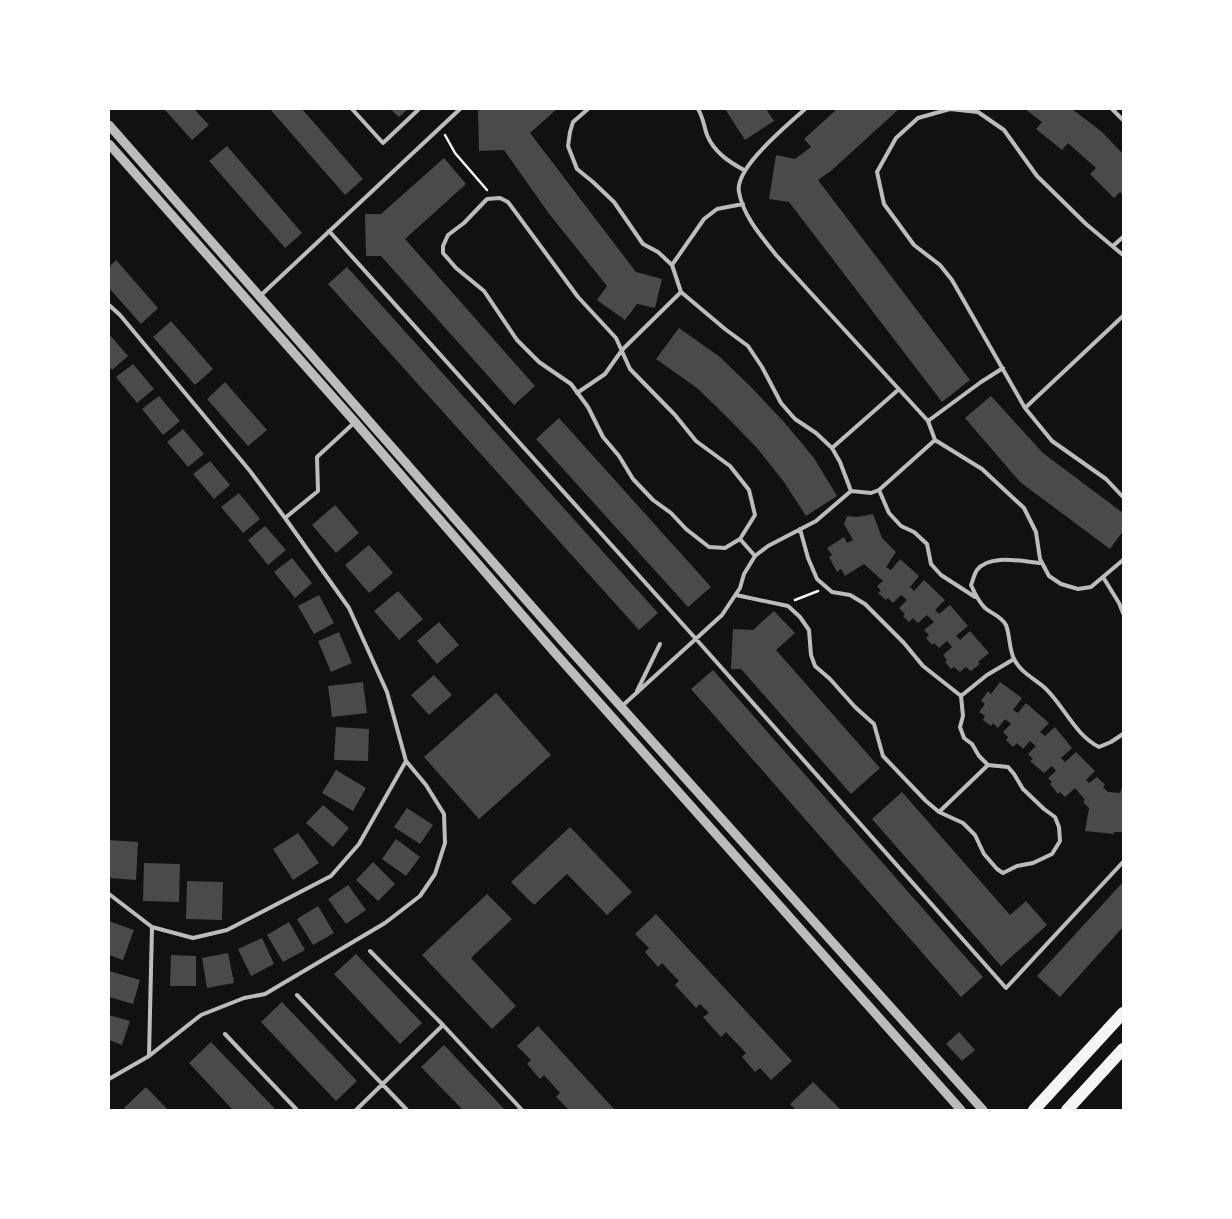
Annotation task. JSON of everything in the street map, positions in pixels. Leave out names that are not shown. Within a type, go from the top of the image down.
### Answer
[{"type":"main road","points":[[1034,1110],[1123,1013]]},
{"type":"main road","points":[[1067,1110],[1123,1049]]},
{"type":"street","points":[[109,125],[621,707],[983,1110]]},
{"type":"street","points":[[109,144],[355,422],[556,654],[961,1110]]},
{"type":"lane","points":[[352,109],[383,143],[419,109]]},
{"type":"lane","points":[[260,296],[460,109]]},
{"type":"lane","points":[[588,109],[573,122],[570,132],[568,146],[577,170],[614,202],[643,244],[658,252],[672,265],[681,292],[748,346],[762,367],[781,403],[795,419],[832,448],[852,491]]},
{"type":"lane","points":[[698,109],[708,136],[720,154],[731,164],[744,170]]},
{"type":"lane","points":[[794,109],[799,115]]},
{"type":"lane","points":[[805,109],[744,170],[738,191],[755,228],[776,255],[928,421],[935,440],[982,469],[1024,508],[1036,532],[1042,562],[1049,576],[1061,584],[1078,589],[1090,587],[1123,560]]},
{"type":"lane","points":[[1123,255],[1086,224],[1037,176],[1004,130],[978,112],[950,109],[918,118],[896,138],[877,172],[884,204],[914,245],[940,264],[952,280],[1026,408],[1052,441],[1106,479],[1123,497]]},
{"type":"lane","points":[[1112,109],[1123,120]]},
{"type":"lane","points":[[500,198],[508,202],[578,297],[616,338],[630,369],[675,415],[696,441],[730,466],[749,490],[755,515],[740,540],[725,548],[709,547],[686,529],[672,513],[653,500],[633,479],[619,456],[603,437],[588,407],[571,384],[539,362],[517,340],[484,291],[456,268],[443,254],[442,246],[448,235],[464,223],[487,199],[500,198]]},
{"type":"lane","points":[[672,265],[704,219],[717,209],[743,204]]},
{"type":"lane","points":[[330,231],[1006,988],[1123,862]]},
{"type":"lane","points":[[1113,246],[1123,237]]},
{"type":"lane","points":[[577,393],[605,374],[622,350],[681,292]]},
{"type":"lane","points":[[109,305],[120,315],[250,471],[349,608],[387,692],[406,761],[426,785],[444,814],[445,843],[435,874],[420,896],[385,923],[265,994],[244,998],[202,1015],[149,1056],[109,1079]]},
{"type":"lane","points":[[1026,408],[1123,316]]},
{"type":"lane","points":[[928,421],[1003,368]]},
{"type":"lane","points":[[832,448],[898,390]]},
{"type":"lane","points":[[285,518],[318,492],[317,457],[355,422]]},
{"type":"lane","points":[[621,707],[722,615],[740,588],[744,574],[755,556],[768,546],[816,521],[852,491],[871,494],[879,490],[935,440]]},
{"type":"lane","points":[[879,490],[889,513],[901,526],[914,532],[927,544],[931,564],[941,575],[976,598],[986,609],[997,615],[1005,625],[1014,659],[1024,673],[1043,686],[1060,703],[1088,742],[1099,747],[1123,734]]},
{"type":"lane","points":[[736,595],[788,606],[800,617],[809,630],[811,655],[815,666],[874,724],[883,756],[926,801],[939,812],[963,823],[975,835],[984,854],[996,870],[1003,873],[1018,866],[1034,863],[1052,854],[1060,842],[1059,827],[1055,817],[1023,789],[1008,767],[988,765],[979,756],[972,744],[964,738],[960,727],[963,716],[960,696],[923,666],[904,643],[865,604],[850,595],[832,592],[817,579],[808,558],[800,529]]},
{"type":"lane","points":[[740,540],[755,556]]},
{"type":"lane","points":[[976,598],[971,585],[977,570],[988,562],[999,559],[1042,562]]},
{"type":"lane","points":[[1103,577],[1123,612]]},
{"type":"lane","points":[[636,694],[660,644]]},
{"type":"lane","points":[[960,696],[987,675],[1014,659]]},
{"type":"lane","points":[[109,894],[152,927],[193,938],[226,930],[331,876],[358,844],[406,761]]},
{"type":"lane","points":[[939,812],[988,765]]},
{"type":"lane","points":[[149,1056],[152,927]]},
{"type":"lane","points":[[370,951],[443,1025],[522,1110]]},
{"type":"lane","points":[[297,995],[407,1110]]},
{"type":"lane","points":[[356,1110],[443,1025]]},
{"type":"lane","points":[[225,1034],[297,1110]]},
{"type":"path","points":[[440,128],[455,153],[487,190],[487,199]]},
{"type":"path","points":[[788,606],[795,600],[826,587]]},
{"type":"building","points":[[164,109],[194,109],[209,125],[192,140]]},
{"type":"building","points":[[270,109],[302,109],[363,179],[345,195]]},
{"type":"building","points":[[390,109],[408,109],[399,117]]},
{"type":"building","points":[[478,109],[557,109],[530,133],[636,272],[662,279],[655,308],[637,304],[625,320],[597,300],[607,286],[550,215],[504,150],[479,151]]},
{"type":"building","points":[[725,109],[766,109],[774,121],[745,140]]},
{"type":"building","points":[[837,109],[899,109],[832,170],[818,180],[970,380],[942,402],[789,202],[769,199],[776,155],[795,159],[811,147],[804,139]]},
{"type":"building","points":[[1025,109],[1072,109],[1102,132],[1123,154],[1123,195],[1120,192],[1114,198],[1090,174],[1096,168],[1068,143],[1062,150],[1036,129],[1042,122]]},
{"type":"building","points":[[227,146],[302,233],[285,248],[209,161]]},
{"type":"building","points":[[444,158],[466,184],[405,239],[535,386],[514,405],[381,256],[366,256],[365,214],[381,214]]},
{"type":"building","points":[[116,260],[158,308],[141,324],[109,288],[109,267]]},
{"type":"building","points":[[347,267],[658,613],[639,630],[328,284]]},
{"type":"building","points":[[171,321],[213,369],[195,385],[153,337]]},
{"type":"building","points":[[679,328],[720,357],[784,422],[814,458],[837,496],[806,516],[784,482],[757,448],[697,388],[656,359]]},
{"type":"building","points":[[109,334],[128,356],[112,370],[109,366]]},
{"type":"building","points":[[133,364],[154,389],[137,403],[116,377]]},
{"type":"building","points":[[225,382],[267,430],[248,446],[207,399]]},
{"type":"building","points":[[159,396],[180,421],[163,435],[142,409]]},
{"type":"building","points":[[991,396],[1043,453],[1123,513],[1123,531],[1110,549],[1020,482],[965,418]]},
{"type":"building","points":[[559,418],[711,587],[688,607],[536,439]]},
{"type":"building","points":[[183,429],[204,454],[188,467],[167,442]]},
{"type":"building","points":[[210,461],[230,485],[214,499],[193,474]]},
{"type":"building","points":[[239,493],[260,519],[243,533],[221,507]]},
{"type":"building","points":[[335,505],[359,533],[336,553],[312,525]]},
{"type":"building","points":[[873,514],[882,538],[896,552],[886,567],[891,570],[900,559],[919,576],[910,587],[914,591],[924,580],[945,600],[935,610],[939,614],[950,605],[968,626],[956,636],[960,640],[970,631],[989,653],[971,671],[966,667],[960,672],[954,667],[951,669],[945,662],[947,660],[943,655],[952,647],[947,641],[939,648],[934,643],[932,645],[926,638],[929,635],[924,630],[934,622],[927,615],[918,623],[913,618],[909,622],[899,608],[907,600],[901,595],[893,603],[888,598],[886,600],[878,593],[881,591],[877,586],[883,581],[864,564],[845,576],[841,569],[837,572],[829,557],[832,555],[827,548],[844,537],[847,543],[853,540],[844,524],[847,516],[857,517]]},
{"type":"building","points":[[265,526],[286,550],[268,565],[248,540]]},
{"type":"building","points":[[369,545],[393,573],[369,593],[345,565]]},
{"type":"building","points":[[292,558],[312,583],[295,598],[274,572]]},
{"type":"building","points":[[398,591],[423,619],[399,640],[374,611]]},
{"type":"building","points":[[319,595],[334,623],[314,634],[298,606]]},
{"type":"building","points":[[774,611],[795,633],[776,650],[880,768],[851,794],[741,669],[731,669],[733,629],[753,630]]},
{"type":"building","points":[[439,622],[459,645],[437,664],[417,641]]},
{"type":"building","points":[[339,632],[352,663],[331,672],[318,641]]},
{"type":"building","points":[[713,670],[983,977],[961,997],[691,689]]},
{"type":"building","points":[[434,675],[452,695],[429,715],[411,695]]},
{"type":"building","points":[[363,682],[367,713],[332,717],[328,686]]},
{"type":"building","points":[[1000,682],[1022,698],[1013,710],[1018,713],[1026,703],[1049,723],[1040,732],[1045,736],[1055,727],[1072,748],[1061,758],[1065,762],[1076,752],[1095,771],[1086,780],[1089,783],[1097,777],[1105,785],[1103,787],[1108,792],[1120,793],[1123,784],[1122,832],[1114,832],[1114,834],[1085,831],[1089,808],[1075,788],[1065,797],[1060,792],[1058,794],[1048,778],[1056,771],[1052,766],[1044,773],[1030,761],[1033,759],[1028,754],[1036,746],[1030,741],[1023,749],[1017,743],[1013,747],[1006,740],[1008,737],[1003,732],[1011,724],[1005,719],[998,728],[993,723],[991,726],[983,720],[985,716],[979,712],[985,704],[981,701],[988,691],[991,694]]},
{"type":"building","points":[[496,693],[551,755],[479,819],[424,757]]},
{"type":"building","points":[[336,727],[369,729],[368,761],[334,760]]},
{"type":"building","points":[[336,770],[366,788],[353,811],[322,793]]},
{"type":"building","points":[[902,792],[1010,915],[1026,901],[1047,925],[1001,966],[872,819]]},
{"type":"building","points":[[323,805],[349,828],[333,847],[306,823]]},
{"type":"building","points":[[407,808],[433,825],[420,844],[394,827]]},
{"type":"building","points":[[570,827],[632,892],[607,915],[567,874],[534,905],[511,882]]},
{"type":"building","points":[[298,833],[319,863],[293,880],[273,849]]},
{"type":"building","points":[[396,839],[420,857],[406,876],[382,859]]},
{"type":"building","points":[[109,840],[138,842],[136,880],[109,878]]},
{"type":"building","points":[[373,862],[395,884],[378,901],[356,880]]},
{"type":"building","points":[[144,863],[180,864],[179,902],[143,901]]},
{"type":"building","points":[[187,881],[223,882],[222,920],[186,919]]},
{"type":"building","points":[[1123,882],[1123,927],[1060,997],[1037,976]]},
{"type":"building","points":[[348,885],[366,910],[346,924],[328,899]]},
{"type":"building","points":[[487,894],[512,919],[471,958],[516,1006],[492,1029],[422,955]]},
{"type":"building","points":[[318,906],[334,933],[313,945],[297,919]]},
{"type":"building","points":[[656,914],[792,1061],[771,1080],[760,1068],[755,1072],[742,1057],[746,1053],[726,1032],[721,1037],[703,1017],[709,1013],[700,1004],[696,1008],[675,985],[679,981],[662,963],[658,967],[645,952],[649,948],[635,934]]},
{"type":"building","points":[[109,921],[134,930],[123,960],[109,955]]},
{"type":"building","points":[[289,922],[305,950],[283,962],[267,935]]},
{"type":"building","points":[[262,938],[274,964],[251,976],[238,949]]},
{"type":"building","points":[[228,953],[234,983],[207,988],[202,958]]},
{"type":"building","points":[[356,954],[422,1023],[400,1044],[334,974]]},
{"type":"building","points":[[171,955],[196,956],[196,986],[170,986]]},
{"type":"building","points":[[109,971],[140,980],[133,1004],[109,997]]},
{"type":"building","points":[[282,1002],[357,1081],[336,1101],[261,1022]]},
{"type":"building","points":[[109,1015],[130,1021],[122,1045],[109,1040]]},
{"type":"building","points":[[538,1026],[615,1110],[569,1110],[556,1097],[560,1093],[544,1075],[540,1079],[527,1064],[531,1060],[517,1046]]},
{"type":"building","points":[[959,1032],[975,1050],[962,1061],[946,1044]]},
{"type":"building","points":[[211,1042],[276,1110],[233,1110],[189,1063]]},
{"type":"building","points":[[444,1045],[505,1110],[463,1110],[421,1067]]},
{"type":"building","points":[[813,1082],[841,1110],[796,1110],[790,1104]]},
{"type":"building","points":[[146,1087],[168,1110],[127,1110],[124,1108]]}]
